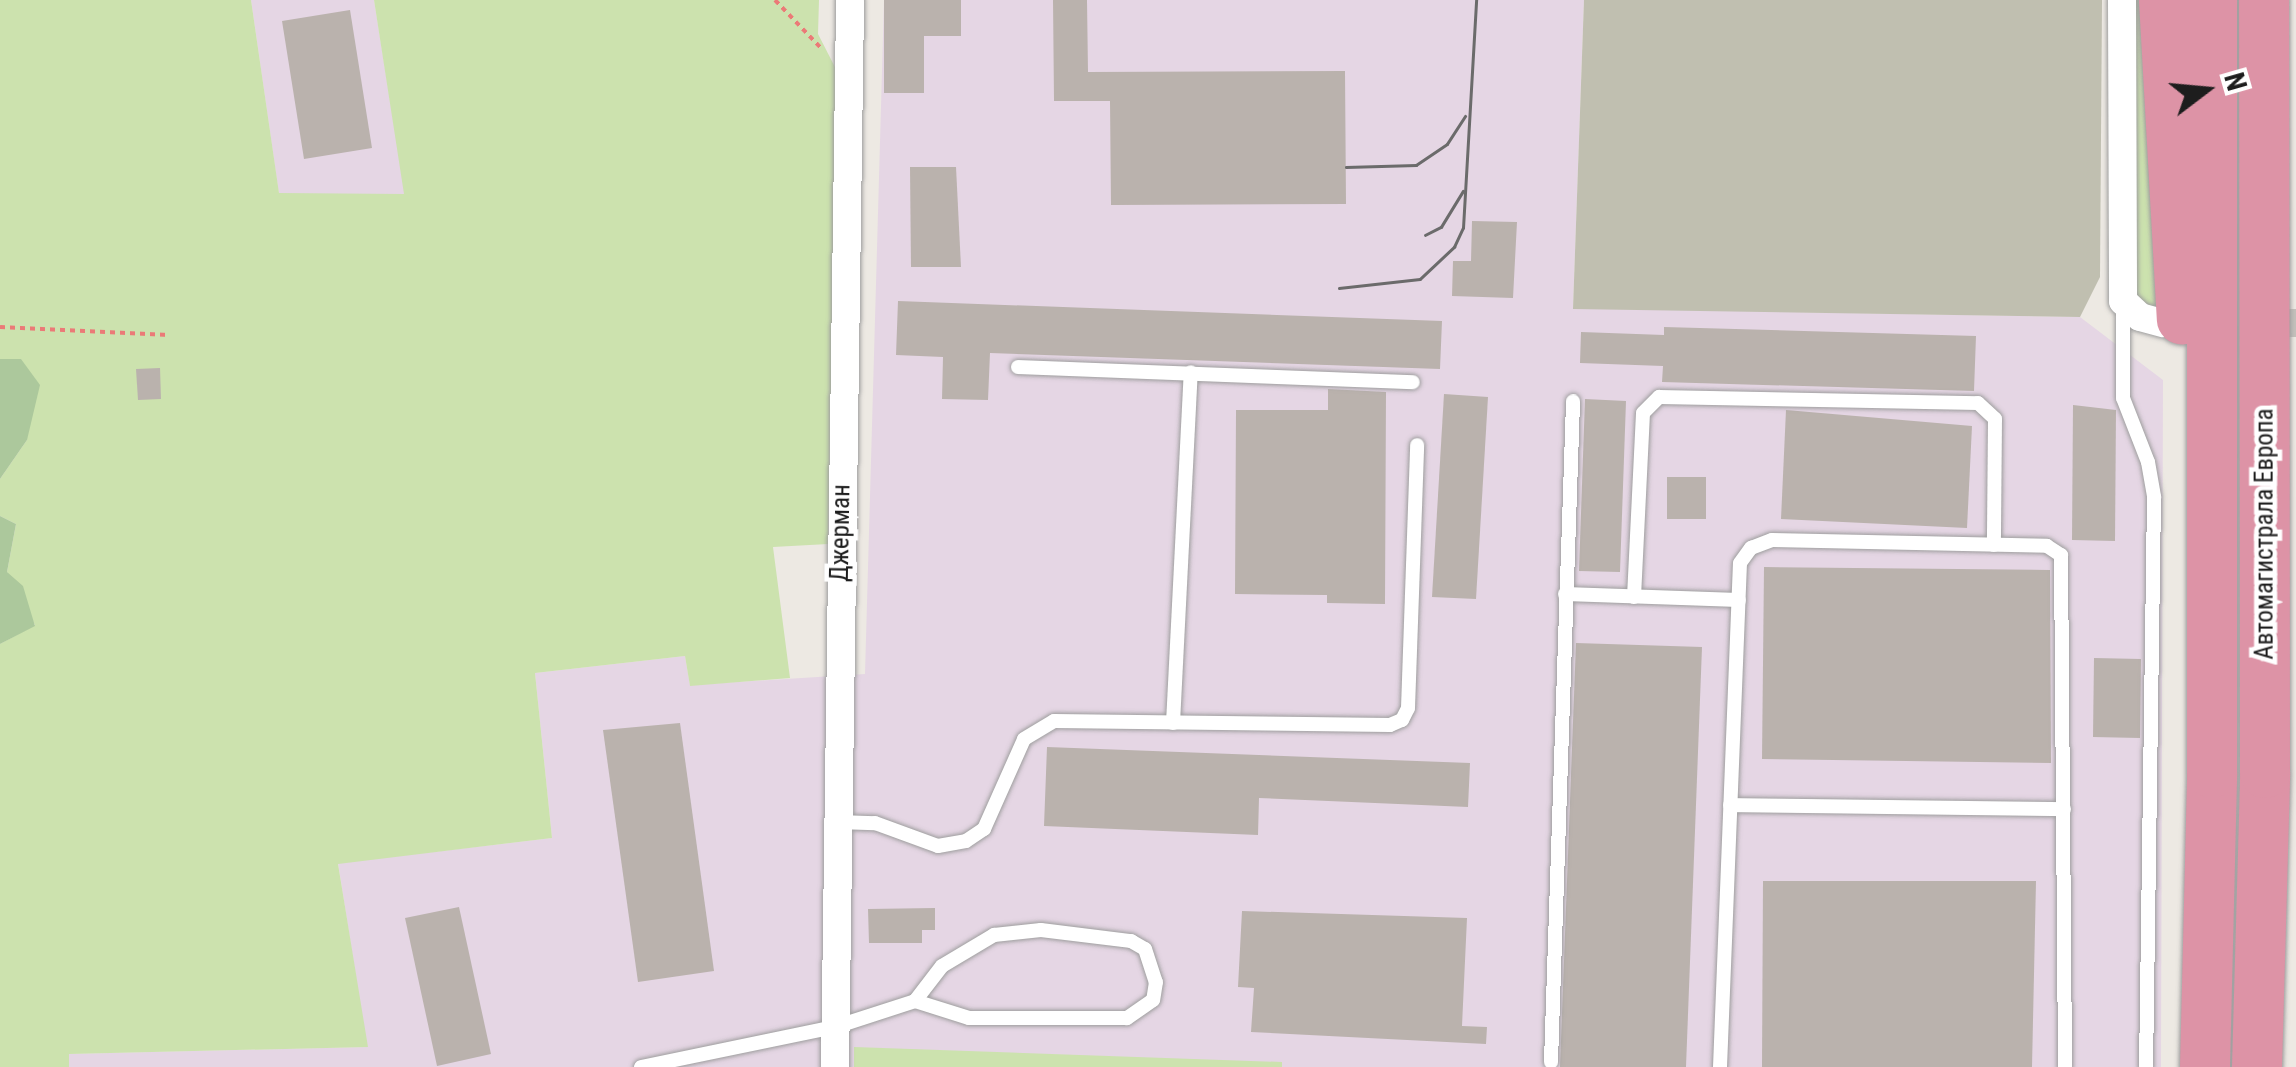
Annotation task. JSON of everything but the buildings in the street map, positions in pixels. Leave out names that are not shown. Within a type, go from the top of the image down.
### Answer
[{"type":"highway","points":[[2164,0],[2212,773]]},
{"type":"highway","points":[[2205,1067],[2212,773],[2212,0]]},
{"type":"highway","name":"Автомагистрала Европа","points":[[2257,1067],[2265,773],[2264,0]]},
{"type":"highway","points":[[2265,773],[2296,126]]},
{"type":"street","name":"Джерман","points":[[835,1067],[850,0]]},
{"type":"street","points":[[2122,0],[2122,301],[2140,318],[2163,322]]},
{"type":"lane","points":[[2122,301],[2123,398],[2148,462],[2154,498],[2146,1067]]},
{"type":"lane","points":[[1018,367],[1413,382]]},
{"type":"lane","points":[[1173,722],[1190,372]]},
{"type":"lane","points":[[1634,598],[1643,413],[1659,397],[1978,403],[1995,420],[1994,545]]},
{"type":"lane","points":[[1551,1062],[1573,401]]},
{"type":"lane","points":[[838,822],[875,823],[938,846],[966,841],[984,829],[1036,728],[1054,721],[1390,725],[1402,720],[1408,708],[1417,445]]},
{"type":"lane","points":[[1720,1067],[1740,563],[1751,548],[1772,540],[2046,546],[2061,555],[2064,1067]]},
{"type":"lane","points":[[1565,594],[1739,600]]},
{"type":"lane","points":[[1730,805],[2064,810]]},
{"type":"lane","points":[[642,1067],[836,1027],[915,1000],[960,952],[994,935],[1041,930],[1131,941],[1145,950],[1156,982],[1153,1000],[1127,1018],[969,1018],[915,1000]]},
{"type":"path","points":[[775,0],[815,47],[849,60]]},
{"type":"path","points":[[0,327],[170,334]]},
{"type":"shaded area","points":[[251,0],[374,0],[405,194],[279,194]]},
{"type":"shaded area","points":[[884,0],[1584,0],[1573,308],[2080,317],[2163,380],[2161,1067],[69,1067],[68,1054],[367,1047],[338,863],[552,838],[535,673],[685,656],[690,685],[865,674]]},
{"type":"shaded area","points":[[1584,0],[2102,0],[2100,277],[2080,317],[1573,309]]},
{"type":"green space","points":[[0,0],[251,0],[279,193],[404,194],[374,0],[819,0],[818,34],[837,71],[828,544],[773,547],[790,678],[690,686],[685,656],[535,673],[552,838],[338,864],[368,1047],[69,1054],[69,1067],[0,1067],[0,644],[35,625],[7,572],[16,524],[0,516],[0,479],[27,440],[21,359],[0,359]]},
{"type":"green space","points":[[2132,0],[2151,0],[2163,313],[2137,298],[2129,278]]},
{"type":"green space","points":[[0,359],[21,359],[40,385],[27,440],[0,479]]},
{"type":"green space","points":[[0,516],[16,524],[7,572],[23,586],[35,626],[0,644]]},
{"type":"green space","points":[[854,1047],[1282,1062],[1282,1067],[854,1067]]},
{"type":"tunnel","points":[[2200,323],[2296,323]]},
{"type":"tram line","points":[[1339,288],[1420,279],[1454,247],[1463,228],[1476,0]]},
{"type":"tram line","points":[[1346,167],[1416,165],[1447,144],[1465,116]]},
{"type":"tram line","points":[[1425,235],[1441,227],[1463,191]]}]
